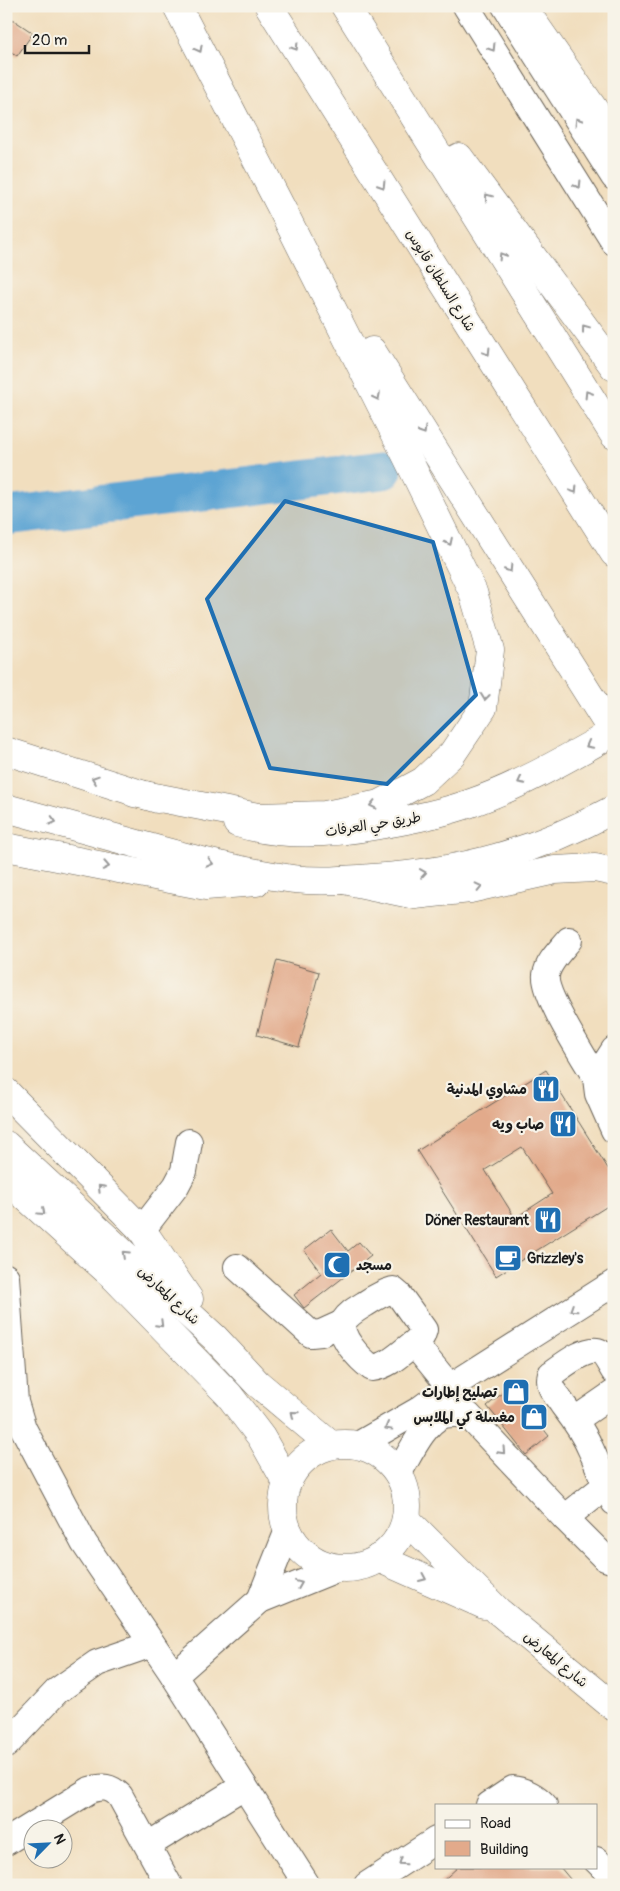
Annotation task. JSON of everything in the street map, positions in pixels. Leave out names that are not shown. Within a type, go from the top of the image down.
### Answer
[{"type":"main road","points":[[134,792],[258,817],[324,815],[380,804],[423,780],[452,754],[483,708],[490,650],[473,592],[284,212],[177,6]]},
{"type":"main road","name":"شارع السلطان قابوس","points":[[269,6],[614,553]]},
{"type":"main road","points":[[346,6],[614,367]]},
{"type":"main road","points":[[346,6],[614,435]]},
{"type":"main road","points":[[522,6],[614,138]]},
{"type":"main road","points":[[284,212],[613,733]]},
{"type":"main road","name":"طريق حي العرفات","points":[[6,751],[134,792],[256,828],[307,834],[344,831],[422,817],[468,804],[505,789],[613,733]]},
{"type":"main road","points":[[6,808],[213,864],[294,879]]},
{"type":"main road","points":[[6,847],[206,886],[294,879],[344,880],[402,876],[458,868],[516,852],[552,839],[605,813]]},
{"type":"main road","points":[[344,880],[415,895],[470,889],[555,870],[596,868],[614,872]]},
{"type":"main road","points":[[6,1092],[142,1230],[215,1338]]},
{"type":"main road","name":"شارع المعارض","points":[[6,1145],[215,1338],[257,1383],[345,1445]]},
{"type":"main road","name":"شارع المعارض","points":[[6,1179],[114,1278],[230,1395],[261,1437],[287,1483]]},
{"type":"main road","points":[[345,1445],[374,1451],[388,1461],[398,1474],[406,1496],[406,1519],[400,1534],[391,1548],[378,1558],[366,1565],[338,1568],[322,1564],[308,1556],[296,1545],[283,1515],[283,1498],[287,1483],[294,1469],[304,1458],[317,1450],[345,1445]]},
{"type":"main road","name":"شارع المعارض","points":[[406,1519],[498,1611],[614,1707]]},
{"type":"main road","name":"شارع المعارض","points":[[378,1558],[498,1611]]},
{"type":"street","points":[[466,6],[614,242]]},
{"type":"street","points":[[504,6],[614,177]]},
{"type":"street","points":[[569,940],[551,962],[546,976],[548,993],[607,1062],[598,1094],[614,1130]]},
{"type":"street","points":[[142,1230],[176,1186],[184,1171],[189,1142]]},
{"type":"street","points":[[237,1267],[311,1334],[321,1333],[343,1323],[350,1314],[384,1292],[393,1290],[399,1294],[424,1330],[422,1336],[388,1364],[372,1368],[363,1361],[342,1332],[343,1323]]},
{"type":"street","points":[[345,1445],[419,1410],[450,1387],[614,1283]]},
{"type":"street","points":[[8,1306],[15,1402],[14,1419],[84,1543],[174,1676],[307,1885]]},
{"type":"street","points":[[414,1343],[450,1387]]},
{"type":"street","points":[[565,1518],[609,1494],[592,1450],[575,1420],[552,1390],[549,1382],[551,1374],[586,1351],[594,1350],[602,1353],[614,1371]]},
{"type":"street","points":[[575,1420],[614,1393]]},
{"type":"street","points":[[398,1474],[429,1424],[443,1415],[454,1413],[468,1415],[565,1518],[605,1558],[614,1561]]},
{"type":"street","points":[[260,1600],[288,1530]]},
{"type":"street","points":[[174,1676],[260,1600],[338,1568]]},
{"type":"street","points":[[6,1745],[57,1692],[97,1663],[152,1644]]},
{"type":"street","points":[[6,1842],[90,1790],[103,1786],[113,1789],[120,1796],[169,1885]]},
{"type":"street","points":[[148,1846],[244,1786]]},
{"type":"street","points":[[491,1804],[513,1789],[526,1791],[543,1804]]},
{"type":"street","points":[[367,1885],[435,1841]]},
{"type":"street","points":[[598,1862],[614,1878]]},
{"type":"highlighted area","points":[[285,501],[433,542],[476,695],[387,784],[270,768],[207,599]]},
{"type":"building","points":[[6,15],[33,33],[17,56],[6,48]]},
{"type":"building","points":[[277,960],[319,972],[299,1047],[257,1035]]},
{"type":"building","points":[[546,1070],[614,1178],[614,1202],[496,1276],[417,1151]],"holes":[[[522,1147],[552,1194],[515,1218],[485,1170]]]},
{"type":"building","name":"مسجد","points":[[331,1229],[348,1251],[359,1242],[371,1256],[304,1308],[294,1295],[321,1273],[304,1250]]},
{"type":"building","points":[[510,1387],[549,1436],[526,1455],[487,1406]]},
{"type":"building","points":[[457,1868],[561,1868],[575,1885],[438,1885]]},
{"type":"waterway","points":[[6,516],[383,470]]},
{"type":"place","name":"مشاوي المدنية","points":[[546,1089]]},
{"type":"place","name":"صاب ويه","points":[[563,1124]]},
{"type":"place","name":"Döner Restaurant","points":[[548,1220]]},
{"type":"place","name":"Grizzley's","points":[[508,1258]]},
{"type":"place","name":"مسجد","points":[[337,1265]]},
{"type":"place","name":"تصليح إطارات","points":[[516,1392]]},
{"type":"place","name":"مغسلة كي الملابس","points":[[534,1417]]}]
